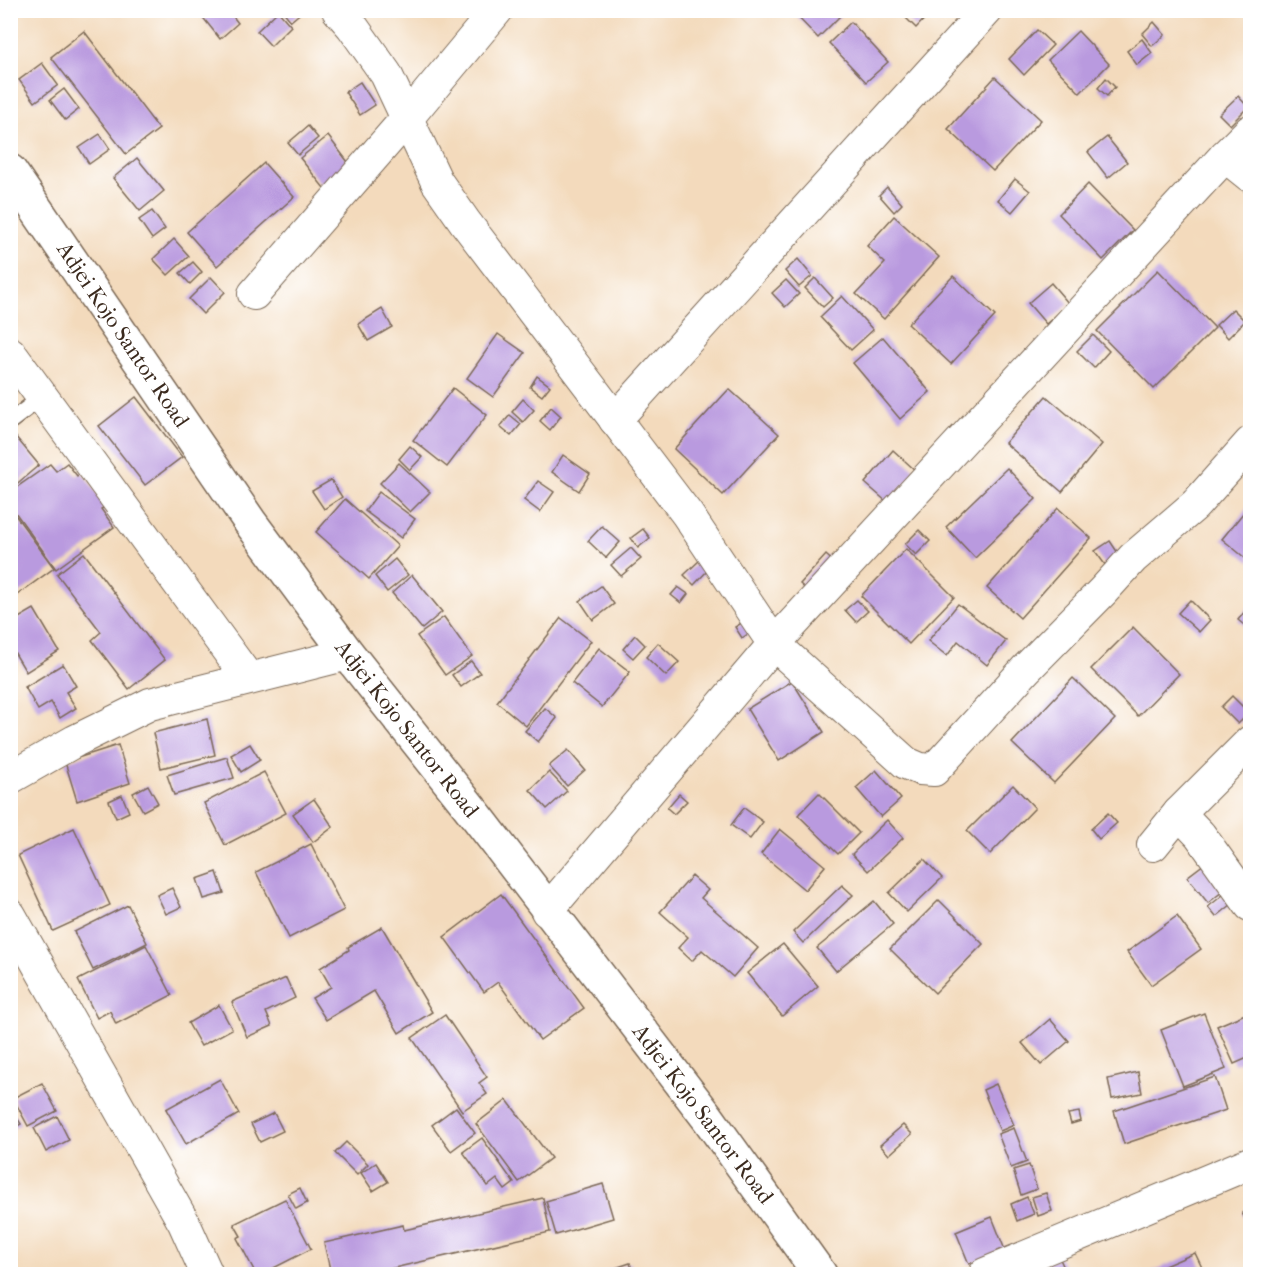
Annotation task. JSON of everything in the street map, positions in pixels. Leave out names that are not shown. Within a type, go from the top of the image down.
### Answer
[{"type":"street","points":[[338,10],[386,74],[437,182],[687,514],[774,644],[906,763],[920,769],[934,770],[1026,669],[1133,558],[1195,505],[1251,443]]},
{"type":"street","points":[[254,294],[408,117],[497,10]]},
{"type":"street","points":[[615,420],[987,10]]},
{"type":"street","points":[[547,911],[774,644],[1225,156],[1251,131]]},
{"type":"street","points":[[1225,156],[1251,176]]},
{"type":"street","name":"Adjei Kojo Santor Road","points":[[10,171],[250,522],[348,654],[478,818],[547,911],[708,1118],[820,1275]]},
{"type":"street","points":[[10,353],[248,678]]},
{"type":"street","points":[[10,778],[75,741],[150,704],[348,654]]},
{"type":"street","points":[[1153,845],[1179,813],[1251,742]]},
{"type":"street","points":[[1179,813],[1200,835],[1251,905]]},
{"type":"street","points":[[10,915],[184,1223],[207,1275]]},
{"type":"street","points":[[985,1275],[1251,1163]]},
{"type":"lane","points":[[12,420],[42,397]]},
{"type":"building","points":[[197,10],[228,10],[238,23],[220,39]]},
{"type":"building","points":[[282,10],[304,10],[291,21]]},
{"type":"building","points":[[791,10],[846,10],[818,38]]},
{"type":"building","points":[[898,10],[933,10],[916,28]]},
{"type":"building","points":[[278,11],[291,26],[271,46],[257,31]]},
{"type":"building","points":[[851,22],[888,62],[866,82],[829,43]]},
{"type":"building","points":[[1154,22],[1165,35],[1152,46],[1142,34]]},
{"type":"building","points":[[1037,30],[1053,45],[1024,75],[1009,59]]},
{"type":"building","points":[[84,31],[159,129],[126,154],[51,57]]},
{"type":"building","points":[[1078,31],[1109,64],[1080,93],[1048,60]]},
{"type":"building","points":[[1142,39],[1152,53],[1137,65],[1127,51]]},
{"type":"building","points":[[42,63],[58,85],[35,102],[19,80]]},
{"type":"building","points":[[995,77],[1041,120],[993,171],[948,129]]},
{"type":"building","points":[[1106,78],[1115,87],[1107,96],[1098,88]]},
{"type":"building","points":[[360,82],[375,105],[360,115],[345,92]]},
{"type":"building","points":[[64,89],[79,109],[65,120],[50,100]]},
{"type":"building","points":[[1238,96],[1248,107],[1230,125],[1219,114]]},
{"type":"building","points":[[308,126],[318,138],[298,155],[288,143]]},
{"type":"building","points":[[100,134],[110,149],[89,164],[79,148]]},
{"type":"building","points":[[328,136],[351,166],[324,188],[300,158]]},
{"type":"building","points":[[1107,137],[1127,162],[1108,178],[1088,152]]},
{"type":"building","points":[[137,158],[164,191],[140,211],[113,178]]},
{"type":"building","points":[[264,163],[294,197],[217,266],[187,232]]},
{"type":"building","points":[[1015,179],[1030,191],[1012,212],[998,200]]},
{"type":"building","points":[[1088,184],[1133,230],[1103,260],[1059,214]]},
{"type":"building","points":[[887,187],[902,204],[894,212],[879,195]]},
{"type":"building","points":[[152,211],[165,229],[152,239],[139,220]]},
{"type":"building","points":[[894,216],[939,257],[884,319],[856,294],[885,263],[867,246]]},
{"type":"building","points":[[174,239],[189,256],[168,275],[153,259]]},
{"type":"building","points":[[798,259],[812,276],[799,287],[785,271]]},
{"type":"building","points":[[193,262],[202,272],[190,284],[180,273]]},
{"type":"building","points":[[1158,270],[1215,328],[1154,389],[1097,331]]},
{"type":"building","points":[[953,276],[995,316],[951,364],[908,324]]},
{"type":"building","points":[[211,277],[225,292],[203,314],[189,299]]},
{"type":"building","points":[[815,278],[833,298],[823,307],[805,288]]},
{"type":"building","points":[[786,280],[799,294],[785,307],[772,293]]},
{"type":"building","points":[[1051,283],[1069,304],[1046,324],[1028,303]]},
{"type":"building","points":[[842,296],[873,330],[851,350],[820,317]]},
{"type":"building","points":[[382,309],[392,327],[368,341],[358,324]]},
{"type":"building","points":[[1233,309],[1245,321],[1228,338],[1216,325]]},
{"type":"building","points":[[498,334],[525,353],[493,397],[467,378]]},
{"type":"building","points":[[1093,335],[1109,351],[1094,368],[1077,351]]},
{"type":"building","points":[[883,337],[930,392],[900,419],[853,363]]},
{"type":"building","points":[[537,376],[550,386],[542,396],[530,387]]},
{"type":"building","points":[[453,388],[487,415],[447,467],[413,440]]},
{"type":"building","points":[[729,389],[779,434],[723,495],[674,449]]},
{"type":"building","points":[[1046,396],[1102,444],[1062,492],[1005,443]]},
{"type":"building","points":[[136,397],[182,457],[145,485],[99,426]]},
{"type":"building","points":[[523,399],[534,410],[523,422],[512,412]]},
{"type":"building","points":[[551,407],[561,416],[550,430],[540,421]]},
{"type":"building","points":[[510,415],[521,424],[511,436],[500,427]]},
{"type":"building","points":[[10,430],[39,465],[13,487],[10,483]]},
{"type":"building","points":[[410,446],[422,457],[410,470],[399,459]]},
{"type":"building","points":[[893,450],[916,471],[888,503],[865,483]]},
{"type":"building","points":[[563,455],[590,474],[579,491],[552,472]]},
{"type":"building","points":[[67,463],[77,476],[82,472],[106,506],[101,509],[114,527],[56,569],[10,505],[10,492],[50,464],[56,471]]},
{"type":"building","points":[[399,463],[430,492],[410,512],[380,483]]},
{"type":"building","points":[[1007,468],[1036,499],[975,558],[946,527]]},
{"type":"building","points":[[331,480],[342,497],[324,509],[312,491]]},
{"type":"building","points":[[538,481],[554,492],[540,512],[524,500]]},
{"type":"building","points":[[379,492],[415,519],[401,538],[365,511]]},
{"type":"building","points":[[345,499],[398,546],[369,579],[316,532]]},
{"type":"building","points":[[1248,507],[1250,509],[1250,562],[1222,539]]},
{"type":"building","points":[[10,508],[54,568],[10,600]]},
{"type":"building","points":[[1058,508],[1091,538],[1020,618],[987,588]]},
{"type":"building","points":[[602,526],[620,542],[606,558],[588,541]]},
{"type":"building","points":[[643,529],[650,538],[638,548],[631,538]]},
{"type":"building","points":[[919,530],[930,541],[916,555],[905,544]]},
{"type":"building","points":[[1110,541],[1120,556],[1106,566],[1095,551]]},
{"type":"building","points":[[631,548],[641,559],[621,576],[611,565]]},
{"type":"building","points":[[906,549],[954,597],[909,644],[861,596]]},
{"type":"building","points":[[84,553],[165,660],[129,689],[92,640],[101,632],[57,574]]},
{"type":"building","points":[[826,555],[838,566],[812,595],[800,584]]},
{"type":"building","points":[[395,559],[408,575],[387,592],[375,576]]},
{"type":"building","points":[[700,560],[709,569],[694,585],[684,575]]},
{"type":"building","points":[[412,575],[442,612],[422,629],[392,593]]},
{"type":"building","points":[[601,586],[614,604],[593,620],[580,601]]},
{"type":"building","points":[[678,587],[688,594],[681,603],[671,595]]},
{"type":"building","points":[[857,600],[868,611],[856,622],[845,610]]},
{"type":"building","points":[[1190,600],[1210,620],[1199,632],[1178,613]]},
{"type":"building","points":[[958,604],[1006,641],[987,665],[958,641],[947,656],[928,641]]},
{"type":"building","points":[[1250,605],[1250,630],[1238,620]]},
{"type":"building","points":[[34,609],[59,651],[26,672],[10,645],[10,623]]},
{"type":"building","points":[[444,617],[472,656],[445,675],[417,636]]},
{"type":"building","points":[[751,617],[758,627],[742,638],[735,627]]},
{"type":"building","points":[[561,618],[591,641],[526,726],[497,702]]},
{"type":"building","points":[[1133,627],[1179,674],[1138,716],[1091,669]]},
{"type":"building","points":[[635,635],[645,645],[633,658],[623,649]]},
{"type":"building","points":[[658,643],[679,662],[666,676],[646,657]]},
{"type":"building","points":[[599,648],[630,672],[602,707],[572,683]]},
{"type":"building","points":[[471,661],[480,673],[461,687],[452,675]]},
{"type":"building","points":[[63,664],[76,686],[66,692],[76,708],[60,718],[51,702],[38,710],[25,687]]},
{"type":"building","points":[[1073,678],[1115,719],[1054,783],[1012,743]]},
{"type":"building","points":[[792,681],[824,732],[779,761],[747,709]]},
{"type":"building","points":[[1232,696],[1249,713],[1238,724],[1221,707]]},
{"type":"building","points":[[545,708],[557,718],[538,742],[525,731]]},
{"type":"building","points":[[207,719],[215,755],[161,768],[153,733]]},
{"type":"building","points":[[250,744],[260,760],[241,772],[231,755]]},
{"type":"building","points":[[118,745],[130,783],[77,801],[65,762]]},
{"type":"building","points":[[568,750],[585,770],[567,786],[549,766]]},
{"type":"building","points":[[227,757],[234,778],[174,795],[167,775]]},
{"type":"building","points":[[876,770],[901,799],[881,817],[856,788]]},
{"type":"building","points":[[264,772],[286,813],[225,845],[204,803]]},
{"type":"building","points":[[549,772],[567,791],[547,809],[530,790]]},
{"type":"building","points":[[148,785],[158,803],[143,811],[133,793]]},
{"type":"building","points":[[1013,785],[1035,808],[990,854],[967,831]]},
{"type":"building","points":[[819,793],[859,833],[838,854],[798,815]]},
{"type":"building","points":[[679,794],[687,801],[674,814],[667,808]]},
{"type":"building","points":[[122,795],[129,812],[116,818],[109,801]]},
{"type":"building","points":[[314,799],[333,827],[313,842],[293,814]]},
{"type":"building","points":[[744,808],[763,822],[750,839],[731,825]]},
{"type":"building","points":[[1108,813],[1117,823],[1099,839],[1091,829]]},
{"type":"building","points":[[887,820],[903,838],[868,871],[852,854]]},
{"type":"building","points":[[74,828],[110,905],[53,931],[18,855]]},
{"type":"building","points":[[780,829],[825,866],[805,890],[761,854]]},
{"type":"building","points":[[311,844],[344,910],[289,938],[256,872]]},
{"type":"building","points":[[924,859],[942,878],[907,912],[889,893]]},
{"type":"building","points":[[1208,861],[1228,887],[1208,903],[1187,877]]},
{"type":"building","points":[[217,872],[224,893],[204,899],[197,879]]},
{"type":"building","points":[[692,876],[708,890],[701,898],[758,948],[733,977],[702,950],[692,961],[678,948],[688,937],[660,912]]},
{"type":"building","points":[[842,885],[853,895],[803,943],[793,932]]},
{"type":"building","points":[[172,888],[181,907],[166,914],[157,895]]},
{"type":"building","points":[[1229,890],[1237,900],[1216,917],[1208,907]]},
{"type":"building","points":[[501,894],[584,1008],[540,1040],[498,982],[484,992],[444,937]]},
{"type":"building","points":[[939,900],[983,944],[935,993],[890,949]]},
{"type":"building","points":[[874,901],[893,924],[836,971],[817,948]]},
{"type":"building","points":[[128,905],[147,943],[93,970],[74,932]]},
{"type":"building","points":[[1177,916],[1201,949],[1151,985],[1127,952]]},
{"type":"building","points":[[382,927],[432,1012],[399,1033],[374,991],[326,1020],[312,998],[331,987],[320,968],[349,950],[348,947]]},
{"type":"building","points":[[783,944],[818,986],[782,1016],[747,973]]},
{"type":"building","points":[[146,945],[172,995],[116,1024],[110,1011],[97,1018],[78,980]]},
{"type":"building","points":[[286,978],[295,998],[266,1012],[272,1026],[247,1037],[232,1002]]},
{"type":"building","points":[[219,1005],[232,1029],[201,1046],[188,1023]]},
{"type":"building","points":[[1250,1012],[1250,1057],[1234,1064],[1217,1026]]},
{"type":"building","points":[[1204,1013],[1226,1069],[1183,1086],[1161,1030]]},
{"type":"building","points":[[445,1015],[487,1077],[479,1083],[487,1094],[462,1111],[412,1038]]},
{"type":"building","points":[[1050,1019],[1069,1041],[1041,1065],[1022,1043]]},
{"type":"building","points":[[1138,1072],[1142,1093],[1112,1099],[1108,1079]]},
{"type":"building","points":[[1215,1077],[1226,1110],[1124,1144],[1114,1111]]},
{"type":"building","points":[[220,1079],[239,1114],[186,1144],[166,1109]]},
{"type":"building","points":[[42,1083],[57,1111],[28,1126],[13,1098]]},
{"type":"building","points":[[996,1084],[1014,1125],[1000,1131],[983,1090]]},
{"type":"building","points":[[507,1100],[551,1158],[519,1182],[476,1124]]},
{"type":"building","points":[[10,1107],[21,1124],[10,1130]]},
{"type":"building","points":[[456,1107],[475,1133],[451,1151],[432,1125]]},
{"type":"building","points":[[1079,1112],[1081,1121],[1071,1124],[1068,1114]]},
{"type":"building","points":[[274,1113],[283,1131],[260,1142],[251,1124]]},
{"type":"building","points":[[57,1116],[69,1140],[46,1152],[34,1128]]},
{"type":"building","points":[[903,1125],[912,1134],[889,1155],[880,1145]]},
{"type":"building","points":[[1014,1128],[1027,1162],[1011,1168],[998,1134]]},
{"type":"building","points":[[482,1138],[514,1183],[505,1190],[497,1179],[488,1186],[463,1152]]},
{"type":"building","points":[[346,1142],[368,1164],[357,1175],[335,1153]]},
{"type":"building","points":[[376,1163],[388,1182],[373,1191],[361,1173]]},
{"type":"building","points":[[1029,1165],[1037,1189],[1021,1195],[1013,1170]]},
{"type":"building","points":[[603,1184],[613,1218],[556,1235],[546,1201]]},
{"type":"building","points":[[300,1188],[307,1203],[296,1209],[288,1194]]},
{"type":"building","points":[[1046,1193],[1052,1211],[1038,1216],[1032,1197]]},
{"type":"building","points":[[1027,1197],[1034,1214],[1017,1221],[1011,1204]]},
{"type":"building","points":[[543,1198],[550,1232],[368,1274],[331,1274],[324,1243],[403,1225],[404,1230]]},
{"type":"building","points":[[285,1199],[311,1249],[262,1274],[256,1274],[237,1238],[241,1236],[234,1224]]},
{"type":"building","points":[[1250,1209],[1250,1228],[1242,1213]]},
{"type":"building","points":[[992,1217],[1005,1250],[969,1264],[956,1232]]},
{"type":"building","points":[[1195,1253],[1205,1274],[1146,1274]]},
{"type":"building","points":[[1059,1257],[1067,1274],[1034,1274],[1032,1270]]},
{"type":"building","points":[[630,1263],[634,1274],[598,1274]]}]
